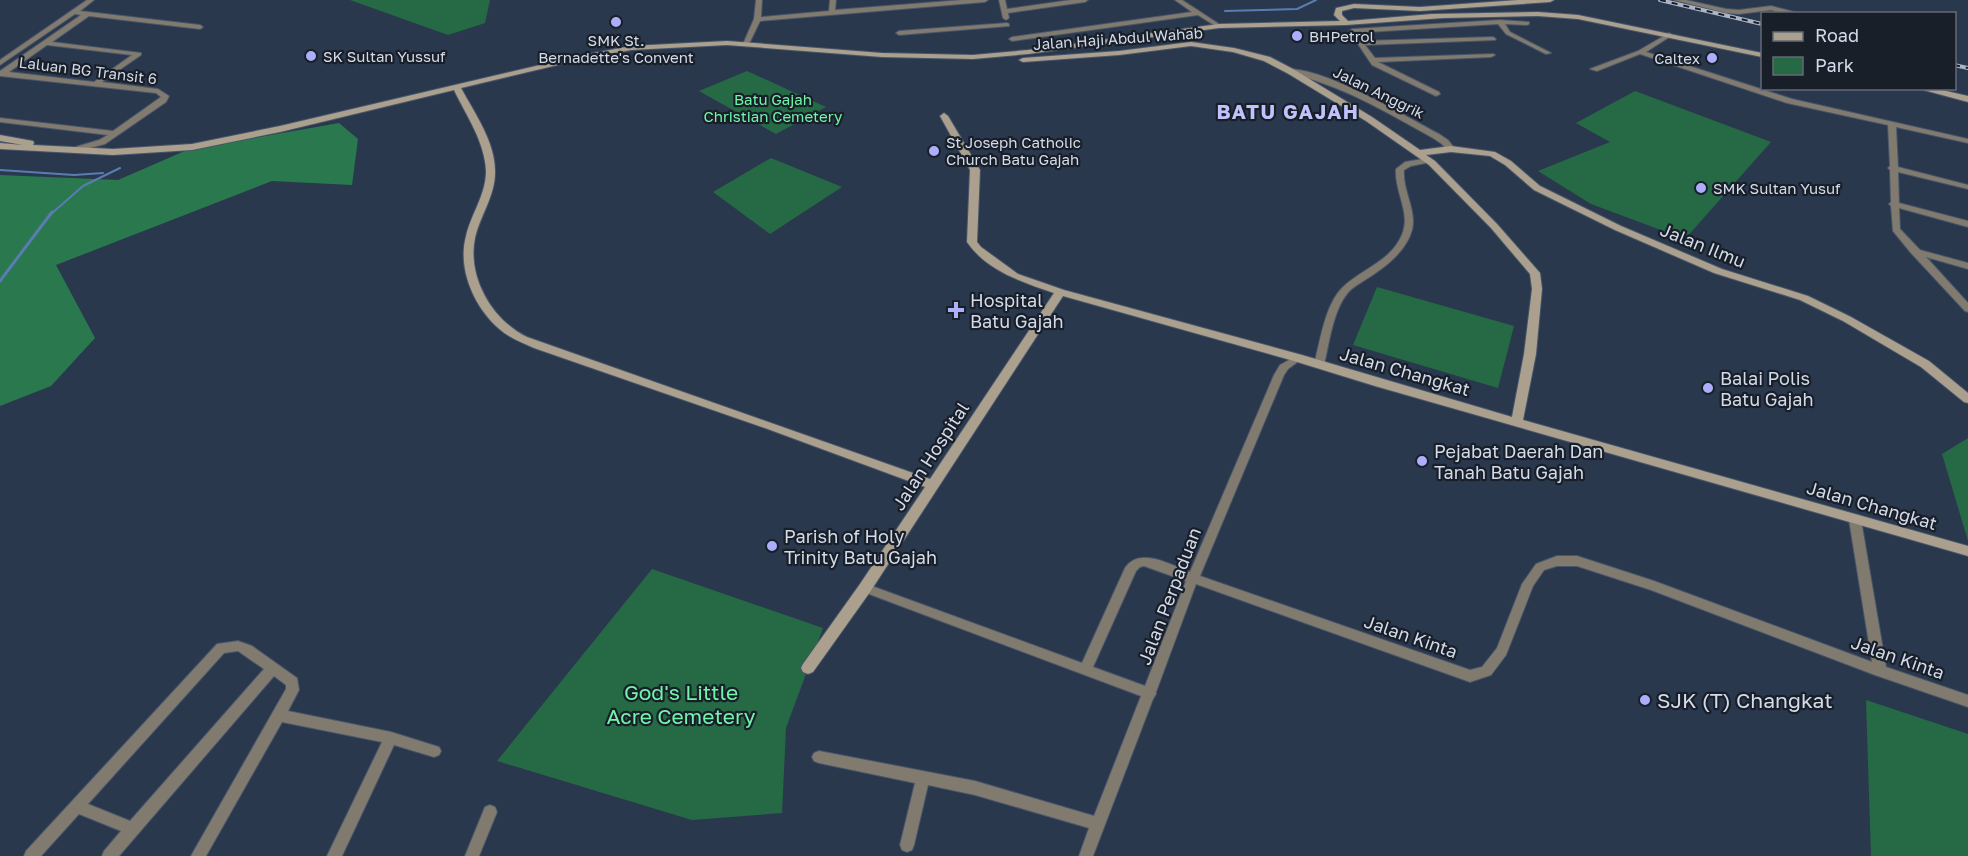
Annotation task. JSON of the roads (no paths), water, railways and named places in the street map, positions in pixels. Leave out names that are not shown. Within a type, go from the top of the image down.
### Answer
[{"type":"street","points":[[0,63],[91,0]]},
{"type":"street","points":[[747,41],[756,21],[759,0]]},
{"type":"street","points":[[832,13],[833,0]]},
{"type":"street","points":[[756,21],[985,0]]},
{"type":"street","points":[[1002,0],[1013,50]]},
{"type":"street","points":[[1006,11],[1085,0]]},
{"type":"street","points":[[1178,0],[1219,26]]},
{"type":"street","points":[[1436,94],[1386,70],[1373,60],[1338,15],[1339,10],[1354,6],[1420,9],[1550,0]]},
{"type":"street","points":[[1677,0],[1726,11],[1771,8],[1790,12]]},
{"type":"street","points":[[1771,8],[1787,0]]},
{"type":"street","points":[[74,12],[200,27]]},
{"type":"street","points":[[1012,39],[1200,13]]},
{"type":"street","points":[[1,73],[87,14]]},
{"type":"street","points":[[0,146],[106,152],[157,151],[192,147],[631,48],[747,41],[863,54],[973,57],[1219,26],[1538,14],[1578,17],[1761,55]]},
{"type":"street","points":[[1352,31],[1500,22],[1527,23]]},
{"type":"street","points":[[1500,22],[1508,33],[1548,53]]},
{"type":"street","points":[[899,33],[1007,25]]},
{"type":"street","points":[[1594,69],[1640,52],[1669,35]]},
{"type":"street","points":[[1360,43],[1493,39]]},
{"type":"street","points":[[1433,41],[1445,57]]},
{"type":"street","points":[[46,43],[139,54],[95,84]]},
{"type":"street","name":"Jalan Haji Abdul Wahab","points":[[941,57],[989,61],[1108,54],[1199,44],[1251,54],[1290,71],[1369,119],[1447,177],[1535,273],[1538,289],[1531,345],[1517,422]]},
{"type":"street","points":[[824,49],[963,53],[1047,49]]},
{"type":"street","points":[[1640,52],[1790,101],[1968,141]]},
{"type":"street","points":[[963,53],[989,61]]},
{"type":"street","points":[[1373,60],[1491,55]]},
{"type":"street","name":"Jalan Anggrik","points":[[1290,71],[1307,73],[1340,87],[1436,136],[1451,149]]},
{"type":"street","name":"Laluan BG Transit 6","points":[[1,73],[158,91],[165,96],[163,100],[102,142],[75,150]]},
{"type":"street","points":[[456,87],[490,162],[489,190],[470,239],[469,252],[477,288],[487,309],[500,324],[538,345],[933,485]]},
{"type":"street","points":[[1929,90],[1968,99]]},
{"type":"street","name":"Jalan Changkat","points":[[944,116],[975,170],[972,242],[977,249],[1014,276],[1060,292],[1298,358],[1968,551]]},
{"type":"street","points":[[0,120],[114,133]]},
{"type":"street","points":[[1892,124],[1893,204],[1896,229],[1968,309]]},
{"type":"street","points":[[0,138],[48,148]]},
{"type":"street","points":[[102,142],[101,147],[106,152]]},
{"type":"street","name":"Jalan Ilmu","points":[[1423,157],[1451,149],[1492,154],[1508,163],[1537,188],[1618,228],[1718,271],[1822,306],[1925,364],[1968,399]]},
{"type":"street","points":[[1319,365],[1338,302],[1345,290],[1375,270],[1401,245],[1409,229],[1405,199],[1398,178],[1400,169],[1423,157]]},
{"type":"street","points":[[1893,168],[1968,187]]},
{"type":"street","points":[[1893,204],[1968,224]]},
{"type":"street","points":[[1913,250],[1968,266]]},
{"type":"street","name":"Jalan Hospital","points":[[808,668],[865,588],[1060,292]]},
{"type":"street","name":"Jalan Perpaduan","points":[[1086,856],[1193,578],[1279,375],[1284,367],[1298,358]]},
{"type":"street","points":[[1855,520],[1880,671]]},
{"type":"street","name":"Jalan Kinta","points":[[1085,670],[1131,568],[1136,563],[1144,561],[1470,676],[1486,671],[1502,651],[1528,584],[1540,567],[1557,561],[1577,561],[1654,586],[1880,671],[1968,701]]},
{"type":"street","points":[[865,588],[1150,694]]},
{"type":"street","points":[[31,856],[221,648],[238,646],[292,682],[293,690],[198,856]]},
{"type":"street","points":[[109,856],[273,668]]},
{"type":"street","points":[[279,715],[391,738],[434,751]]},
{"type":"street","points":[[334,856],[391,738]]},
{"type":"street","points":[[819,757],[975,788],[1098,824]]},
{"type":"street","points":[[907,845],[923,777]]},
{"type":"street","points":[[76,806],[134,829]]},
{"type":"street","points":[[472,856],[490,812]]},
{"type":"waterway","points":[[1225,11],[1297,9],[1316,0]]},
{"type":"waterway","points":[[51,214],[83,186],[120,168]]},
{"type":"waterway","points":[[0,170],[74,175],[103,173]]},
{"type":"waterway","points":[[0,281],[52,212]]},
{"type":"railway","points":[[1660,0],[1761,24]]},
{"type":"railway","points":[[1956,65],[1968,68]]},
{"type":"place","name":"SMK St. Bernadette's Convent","points":[[616,22]]},
{"type":"place","name":"BHPetrol","points":[[1297,36]]},
{"type":"place","name":"SK Sultan Yussuf","points":[[311,56]]},
{"type":"place","name":"Caltex","points":[[1712,58]]},
{"type":"place","name":"St Joseph Catholic Church Batu Gajah","points":[[934,151]]},
{"type":"place","name":"SMK Sultan Yusuf","points":[[1701,188]]},
{"type":"place","name":"Hospital Batu Gajah","points":[[956,310]]},
{"type":"place","name":"Balai Polis Batu Gajah","points":[[1708,388]]},
{"type":"place","name":"Pejabat Daerah Dan Tanah Batu Gajah","points":[[1422,461]]},
{"type":"place","name":"Parish of Holy Trinity Batu Gajah","points":[[772,546]]},
{"type":"place","name":"SJK (T) Changkat","points":[[1645,700]]},
{"type":"district","name":"BATU GAJAH","points":[[1288,111]]},
{"type":"park label","name":"Batu Gajah Christian Cemetery","points":[[773,108]]},
{"type":"park label","name":"God's Little Acre Cemetery","points":[[681,704]]}]
